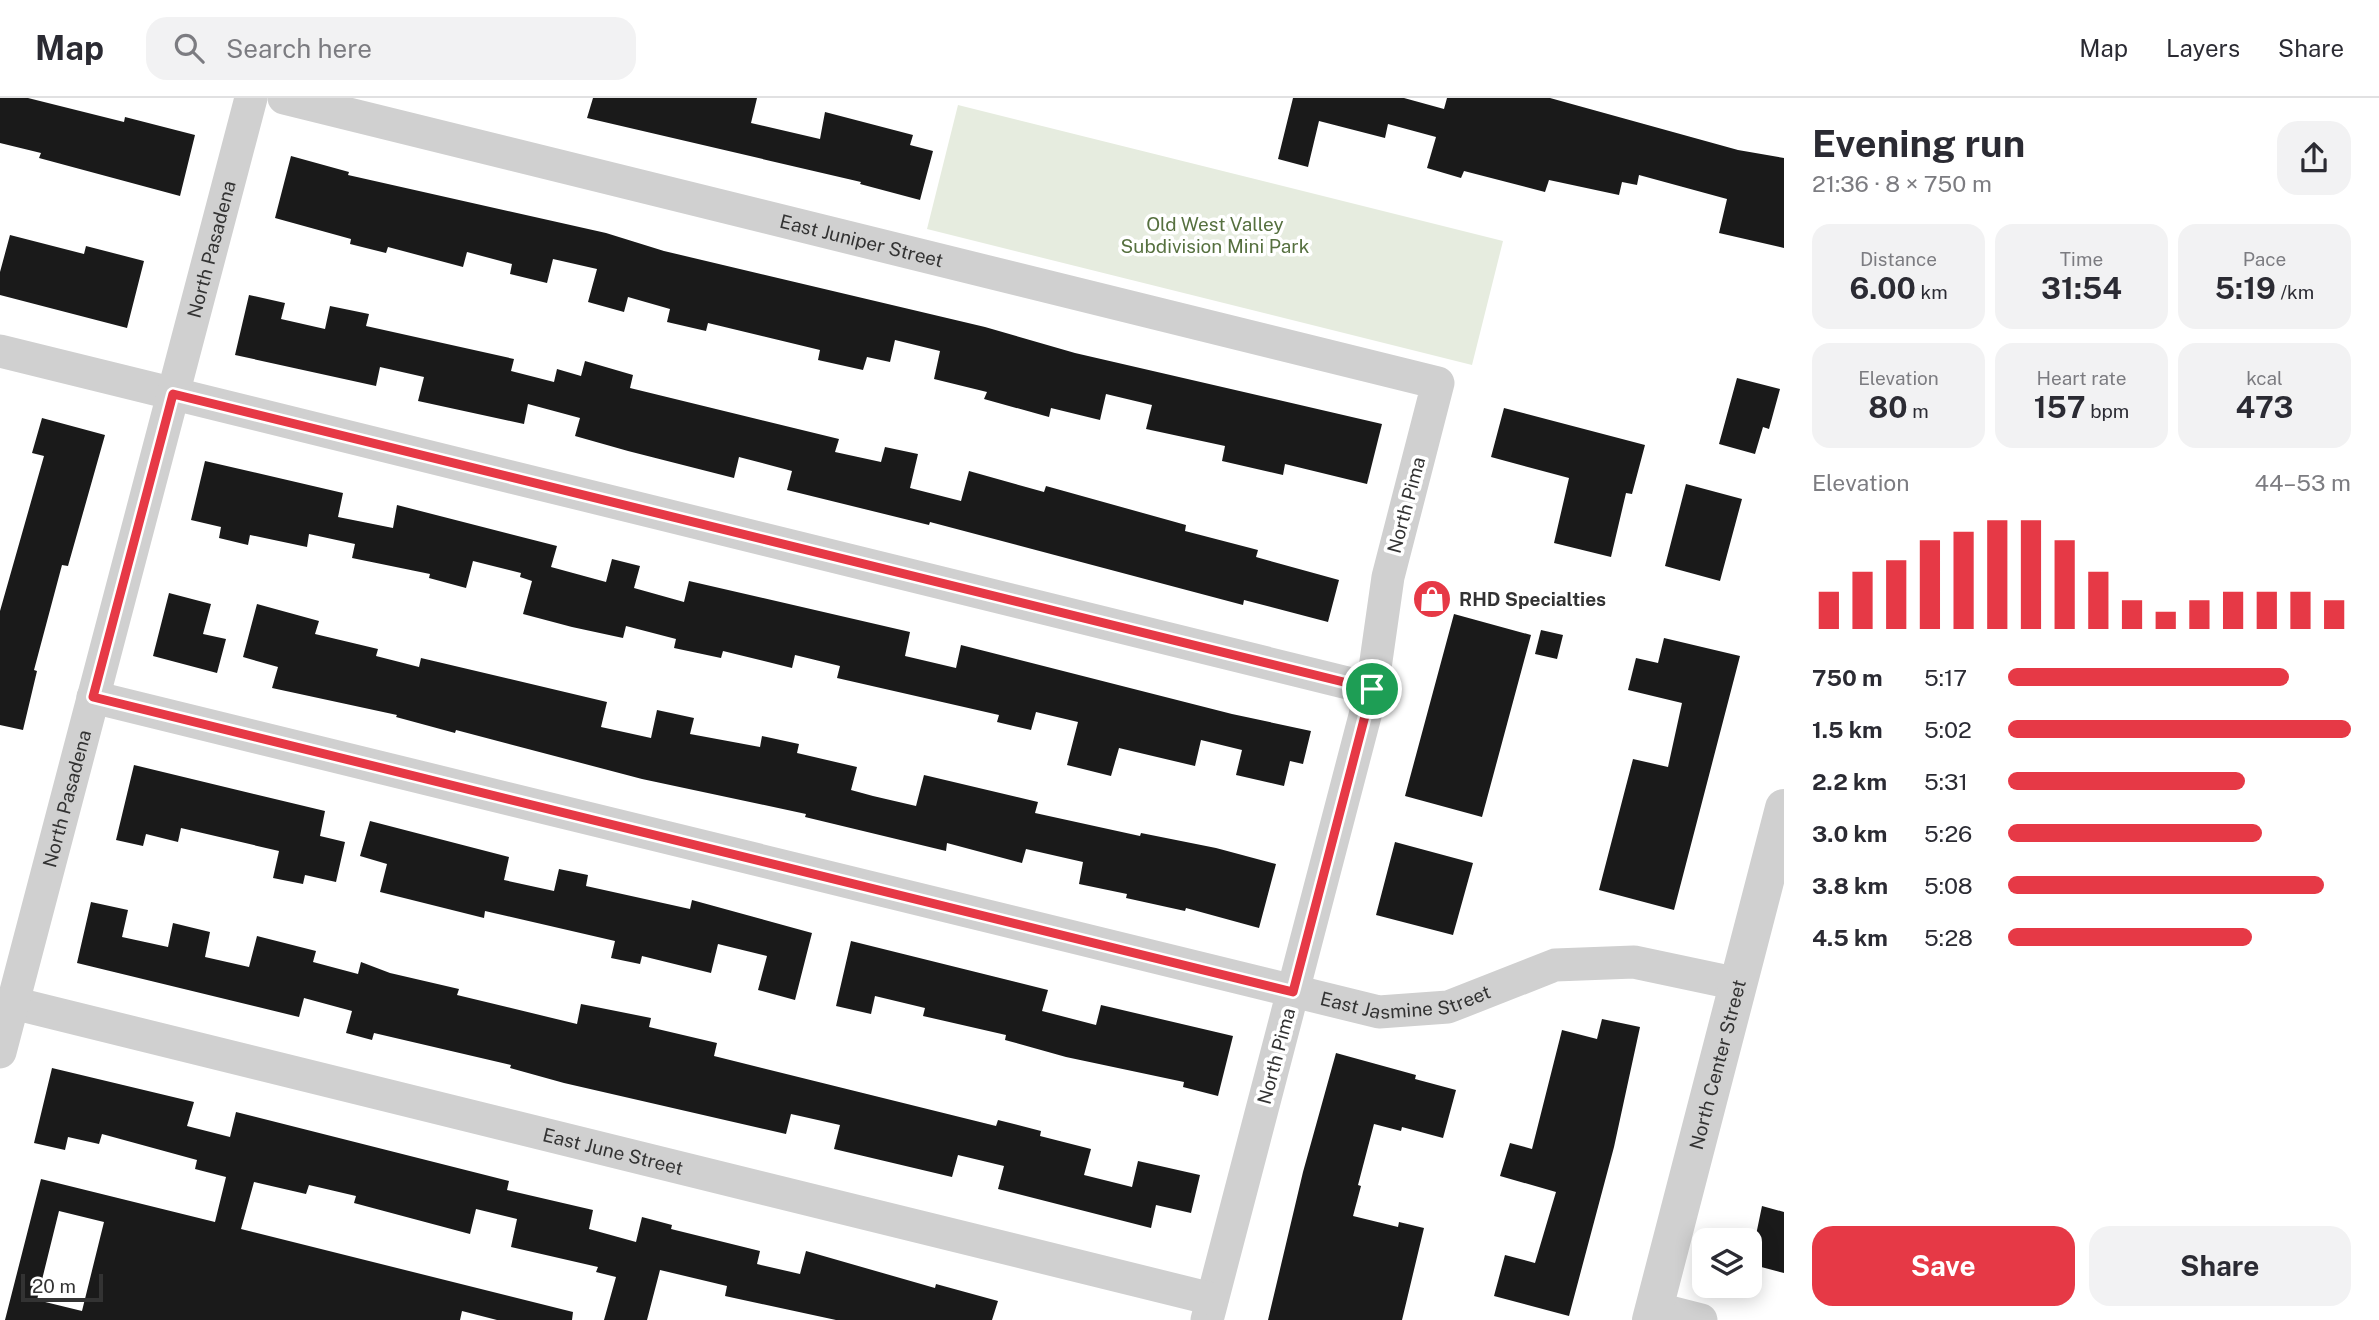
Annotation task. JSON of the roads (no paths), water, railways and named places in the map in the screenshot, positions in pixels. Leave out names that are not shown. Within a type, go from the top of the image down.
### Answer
[{"type":"street","name":"North Pasadena","points":[[0,1052],[251,98]]},
{"type":"street","name":"East Juniper Street","points":[[284,98],[1438,383]]},
{"type":"street","points":[[0,351],[1372,689]]},
{"type":"street","name":"North Pima","points":[[1209,1309],[1372,689],[1388,577],[1438,383]]},
{"type":"street","name":"East Jasmine Street","points":[[93,697],[1379,1012],[1448,1007],[1555,965],[1634,962],[1738,984]]},
{"type":"street","name":"North Center Street","points":[[1652,1314],[1784,808]]},
{"type":"street","name":"East June Street","points":[[13,1003],[1209,1309]]},
{"type":"street","points":[[1652,1314],[1701,1320]]},
{"type":"place","name":"RHD Specialties","points":[[1432,599]]},
{"type":"park label","name":"Old West Valley Subdivision Mini Park","points":[[1215,235]]}]
